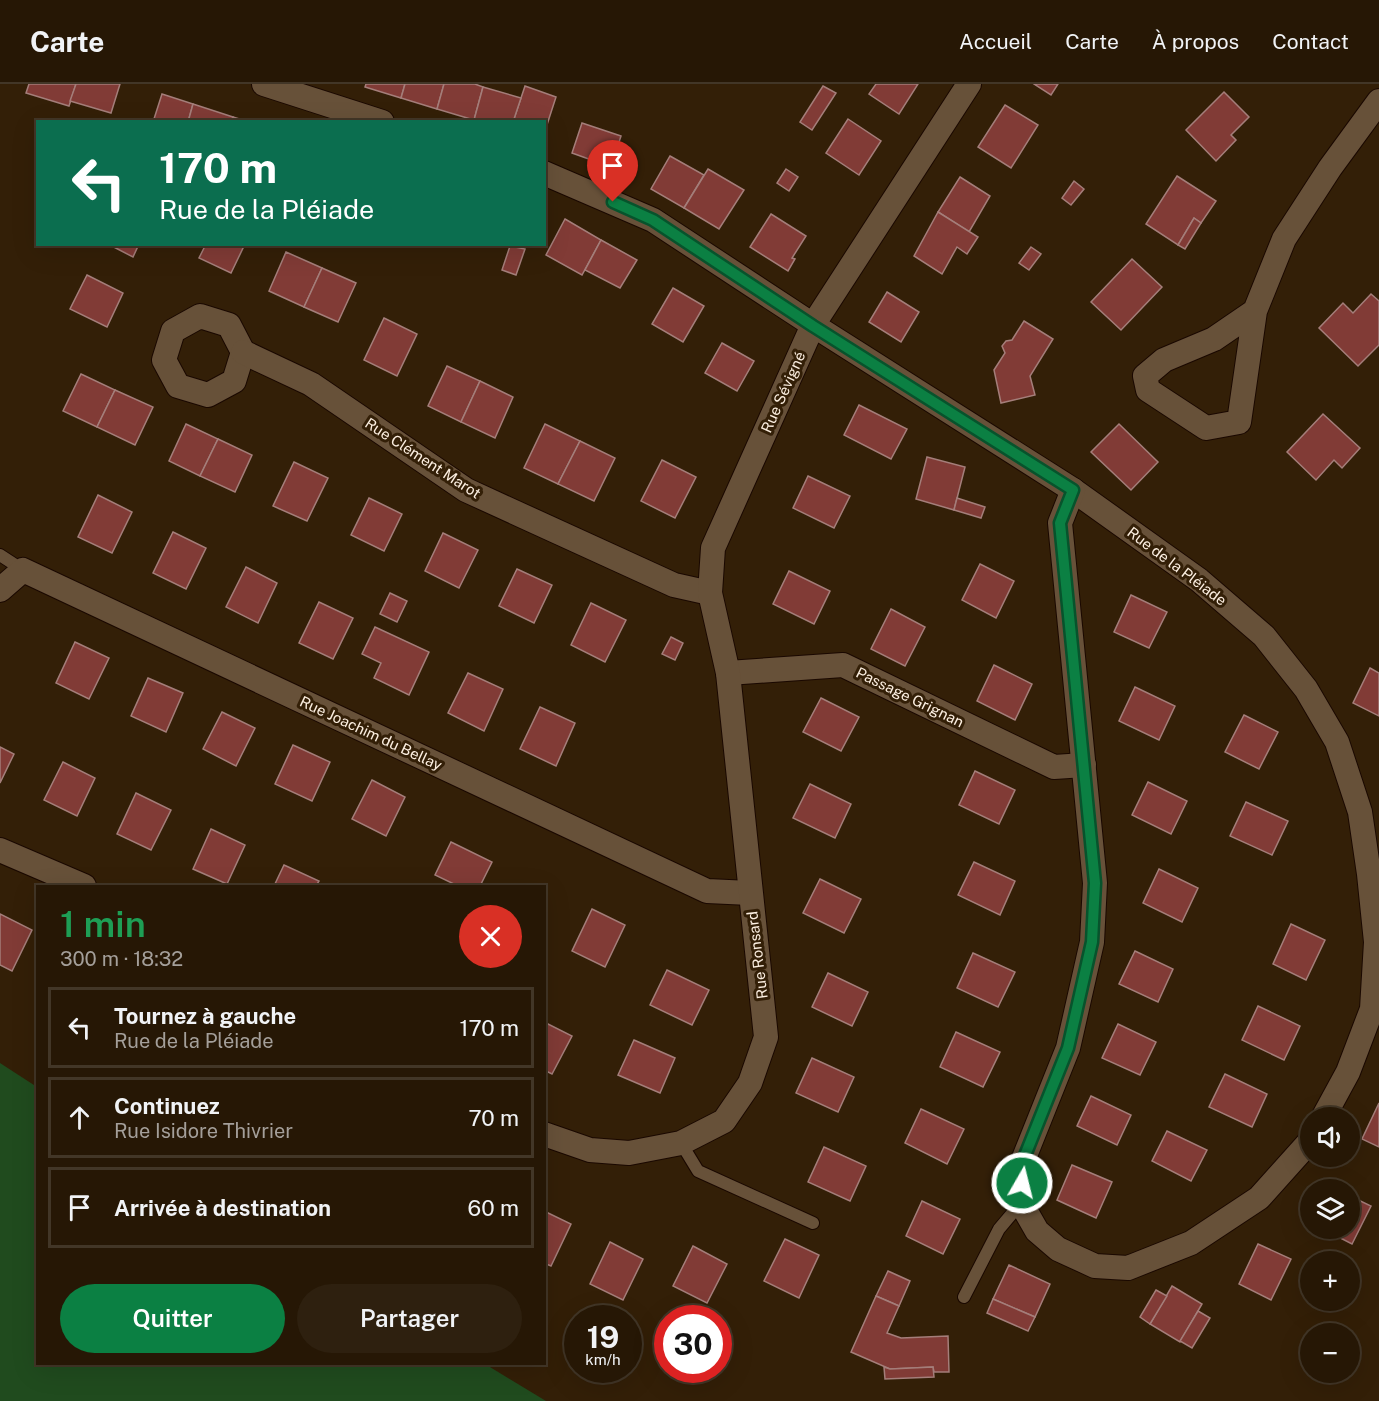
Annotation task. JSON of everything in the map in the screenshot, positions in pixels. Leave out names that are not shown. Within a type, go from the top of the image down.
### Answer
[{"type":"street","points":[[264,84],[376,120]]},
{"type":"street","name":"Rue Sévigné","points":[[710,593],[712,548],[813,326],[969,84]]},
{"type":"street","points":[[1255,311],[1214,339],[1164,360],[1145,376],[1148,390],[1206,428],[1239,422],[1255,311],[1284,240],[1330,168],[1379,101]]},
{"type":"street","name":"Rue de la Pléiade","points":[[546,174],[653,220],[813,326],[1073,490],[1200,580],[1264,636],[1306,689],[1337,742],[1359,812],[1370,874],[1376,942],[1372,1009],[1348,1072],[1329,1107]]},
{"type":"street","name":"Rue Clément Marot","points":[[243,352],[311,384],[466,490],[674,585],[710,593]]},
{"type":"street","points":[[1073,490],[1060,523],[1095,883],[1092,942],[1068,1048],[1022,1163],[1021,1203],[1036,1231],[1058,1249],[1095,1266],[1128,1268],[1191,1243],[1259,1198],[1300,1152]]},
{"type":"street","points":[[0,590],[23,570]]},
{"type":"street","name":"Rue Joachim du Bellay","points":[[23,570],[707,891],[750,893]]},
{"type":"street","name":"Rue Ronsard","points":[[546,1135],[590,1150],[629,1154],[681,1143],[723,1121],[750,1083],[766,1037],[728,673],[710,593]]},
{"type":"street","name":"Passage Grignan","points":[[728,673],[843,665],[1054,767],[1084,765]]},
{"type":"street","points":[[0,850],[82,885]]},
{"type":"lane","points":[[0,555],[23,570]]},
{"type":"lane","points":[[681,1143],[698,1171],[813,1223]]},
{"type":"lane","points":[[964,1298],[999,1229],[1021,1203]]},
{"type":"green space","points":[[0,1063],[36,1086],[36,1365],[487,1365],[546,1401],[0,1401]]},
{"type":"building","points":[[29,84],[76,84],[69,106],[26,93]]},
{"type":"building","points":[[76,84],[120,84],[111,113],[70,101]]},
{"type":"building","points":[[366,84],[405,84],[401,98],[365,87]]},
{"type":"building","points":[[405,84],[444,84],[437,109],[401,98]]},
{"type":"building","points":[[444,84],[475,84],[483,87],[474,120],[437,109]]},
{"type":"building","points":[[876,84],[918,84],[899,114],[869,94]]},
{"type":"building","points":[[1034,84],[1058,84],[1051,95]]},
{"type":"building","points":[[525,86],[556,97],[546,128],[546,120],[514,120]]},
{"type":"building","points":[[823,86],[836,93],[812,130],[800,122]]},
{"type":"building","points":[[483,87],[521,98],[514,120],[474,120]]},
{"type":"building","points":[[1224,92],[1249,117],[1231,135],[1236,140],[1216,161],[1186,130]]},
{"type":"building","points":[[162,94],[193,104],[189,120],[154,120]]},
{"type":"building","points":[[193,104],[233,117],[232,120],[189,120]]},
{"type":"building","points":[[1005,105],[1038,125],[1011,168],[978,147]]},
{"type":"building","points":[[848,119],[881,141],[859,175],[826,153]]},
{"type":"building","points":[[582,123],[621,136],[611,167],[572,153]]},
{"type":"building","points":[[670,156],[704,175],[684,208],[651,189]]},
{"type":"building","points":[[708,169],[744,190],[719,229],[684,208]]},
{"type":"building","points":[[786,169],[798,177],[789,191],[777,183]]},
{"type":"building","points":[[1177,176],[1216,201],[1201,223],[1194,218],[1178,245],[1146,224]]},
{"type":"building","points":[[960,177],[990,196],[969,232],[938,212]]},
{"type":"building","points":[[1074,181],[1084,189],[1071,205],[1062,198]]},
{"type":"building","points":[[938,212],[978,237],[967,254],[957,247],[942,274],[914,256]]},
{"type":"building","points":[[771,214],[806,236],[792,258],[795,259],[788,271],[750,247]]},
{"type":"building","points":[[1194,218],[1201,223],[1185,249],[1178,245]]},
{"type":"building","points":[[565,219],[601,240],[582,275],[546,255]]},
{"type":"building","points":[[601,240],[637,260],[620,288],[585,270]]},
{"type":"building","points":[[112,246],[138,246],[133,257]]},
{"type":"building","points":[[205,246],[244,246],[231,273],[199,258]]},
{"type":"building","points":[[510,246],[525,249],[516,275],[502,270]]},
{"type":"building","points":[[1031,247],[1041,254],[1029,270],[1019,263]]},
{"type":"building","points":[[286,252],[322,268],[304,307],[269,291]]},
{"type":"building","points":[[1132,259],[1162,287],[1121,330],[1091,302]]},
{"type":"building","points":[[322,268],[356,283],[338,322],[304,307]]},
{"type":"building","points":[[87,275],[123,293],[107,327],[70,309]]},
{"type":"building","points":[[673,288],[704,306],[683,342],[652,324]]},
{"type":"building","points":[[887,292],[919,312],[901,342],[869,322]]},
{"type":"building","points":[[1371,294],[1379,301],[1379,345],[1358,366],[1319,328],[1343,303],[1353,313]]},
{"type":"building","points":[[384,318],[417,334],[397,376],[364,360]]},
{"type":"building","points":[[1024,321],[1053,339],[1030,376],[1035,395],[1001,403],[994,370],[1005,353],[1002,346],[1006,341],[1012,340]]},
{"type":"building","points":[[722,343],[754,361],[737,391],[705,373]]},
{"type":"building","points":[[447,366],[480,381],[461,422],[428,406]]},
{"type":"building","points":[[81,374],[115,390],[97,427],[63,411]]},
{"type":"building","points":[[480,381],[513,397],[495,438],[461,422]]},
{"type":"building","points":[[115,390],[153,407],[135,445],[97,427]]},
{"type":"building","points":[[859,405],[907,429],[891,459],[844,435]]},
{"type":"building","points":[[1323,414],[1360,448],[1342,468],[1334,460],[1316,480],[1287,452]]},
{"type":"building","points":[[186,424],[218,439],[200,476],[169,461]]},
{"type":"building","points":[[545,424],[580,441],[558,484],[524,468]]},
{"type":"building","points":[[1119,424],[1158,462],[1131,490],[1091,452]]},
{"type":"building","points":[[218,439],[252,455],[235,492],[200,476]]},
{"type":"building","points":[[580,441],[615,458],[594,501],[558,484]]},
{"type":"building","points":[[927,457],[965,467],[954,510],[916,499]]},
{"type":"building","points":[[662,460],[696,477],[675,518],[641,501]]},
{"type":"building","points":[[294,462],[328,478],[307,521],[273,506]]},
{"type":"building","points":[[808,476],[850,496],[834,528],[793,508]]},
{"type":"building","points":[[98,495],[132,512],[112,553],[78,537]]},
{"type":"building","points":[[369,498],[402,514],[384,551],[351,535]]},
{"type":"building","points":[[957,498],[985,507],[981,518],[954,510]]},
{"type":"building","points":[[173,532],[206,548],[186,589],[153,573]]},
{"type":"building","points":[[443,533],[478,550],[459,588],[425,571]]},
{"type":"building","points":[[980,564],[1014,581],[996,618],[962,600]]},
{"type":"building","points":[[246,567],[277,583],[258,623],[226,607]]},
{"type":"building","points":[[517,569],[552,585],[534,623],[499,606]]},
{"type":"building","points":[[789,571],[830,591],[814,624],[773,604]]},
{"type":"building","points":[[390,593],[407,601],[397,622],[380,614]]},
{"type":"building","points":[[1131,595],[1167,612],[1149,648],[1114,632]]},
{"type":"building","points":[[319,602],[353,618],[333,659],[299,643]]},
{"type":"building","points":[[591,603],[626,620],[605,662],[571,645]]},
{"type":"building","points":[[891,609],[925,627],[905,666],[871,649]]},
{"type":"building","points":[[375,627],[429,652],[409,695],[374,678],[381,663],[362,654]]},
{"type":"building","points":[[671,637],[683,643],[675,660],[662,654]]},
{"type":"building","points":[[75,642],[109,658],[89,699],[56,683]]},
{"type":"building","points":[[994,665],[1032,684],[1015,720],[977,701]]},
{"type":"building","points":[[1370,668],[1379,673],[1379,716],[1353,703]]},
{"type":"building","points":[[468,673],[503,689],[484,731],[448,713]]},
{"type":"building","points":[[148,678],[183,693],[166,732],[131,716]]},
{"type":"building","points":[[1135,687],[1175,706],[1159,740],[1119,721]]},
{"type":"building","points":[[821,698],[859,717],[841,751],[803,732]]},
{"type":"building","points":[[540,707],[575,723],[556,766],[520,749]]},
{"type":"building","points":[[222,712],[255,728],[236,766],[203,749]]},
{"type":"building","points":[[1244,715],[1278,732],[1259,769],[1225,752]]},
{"type":"building","points":[[293,745],[330,762],[312,801],[275,784]]},
{"type":"building","points":[[0,747],[14,754],[0,783]]},
{"type":"building","points":[[63,762],[95,778],[77,816],[44,800]]},
{"type":"building","points":[[975,771],[1015,790],[999,824],[959,805]]},
{"type":"building","points":[[372,780],[405,797],[386,836],[352,819]]},
{"type":"building","points":[[1148,782],[1187,801],[1171,834],[1132,815]]},
{"type":"building","points":[[810,784],[851,804],[835,838],[793,818]]},
{"type":"building","points":[[136,793],[171,810],[151,850],[117,834]]},
{"type":"building","points":[[1246,802],[1288,821],[1272,855],[1230,836]]},
{"type":"building","points":[[211,829],[245,845],[227,884],[193,869]]},
{"type":"building","points":[[451,842],[492,862],[480,885],[456,885],[435,875]]},
{"type":"building","points":[[974,862],[1015,881],[1000,915],[958,895]]},
{"type":"building","points":[[284,865],[319,881],[317,885],[274,885]]},
{"type":"building","points":[[1159,869],[1198,888],[1182,922],[1143,903]]},
{"type":"building","points":[[820,879],[861,899],[844,933],[803,913]]},
{"type":"building","points":[[592,909],[625,925],[605,967],[572,951]]},
{"type":"building","points":[[0,914],[32,930],[12,971],[0,965]]},
{"type":"building","points":[[1291,924],[1325,940],[1306,980],[1273,964]]},
{"type":"building","points":[[1135,951],[1173,969],[1158,1002],[1119,984]]},
{"type":"building","points":[[973,953],[1015,972],[998,1007],[957,988]]},
{"type":"building","points":[[667,970],[709,990],[692,1025],[650,1005]]},
{"type":"building","points":[[828,973],[868,992],[852,1026],[812,1007]]},
{"type":"building","points":[[1258,1006],[1300,1026],[1284,1060],[1242,1040]]},
{"type":"building","points":[[546,1023],[572,1036],[552,1074],[546,1071]]},
{"type":"building","points":[[1118,1024],[1156,1042],[1140,1075],[1102,1058]]},
{"type":"building","points":[[956,1032],[1000,1052],[983,1087],[940,1067]]},
{"type":"building","points":[[634,1040],[675,1058],[660,1093],[618,1075]]},
{"type":"building","points":[[812,1058],[854,1077],[838,1112],[796,1093]]},
{"type":"building","points":[[1225,1074],[1267,1094],[1252,1127],[1209,1107]]},
{"type":"building","points":[[1091,1096],[1131,1115],[1117,1145],[1077,1126]]},
{"type":"building","points":[[1379,1103],[1379,1147],[1362,1139]]},
{"type":"building","points":[[921,1109],[964,1129],[947,1164],[905,1143]]},
{"type":"building","points":[[1167,1131],[1207,1150],[1191,1181],[1152,1161]]},
{"type":"building","points":[[824,1147],[866,1166],[850,1201],[808,1182]]},
{"type":"building","points":[[1072,1165],[1112,1182],[1096,1218],[1057,1200]]},
{"type":"building","points":[[922,1201],[960,1219],[943,1254],[906,1236]]},
{"type":"building","points":[[1360,1201],[1371,1206],[1360,1228]]},
{"type":"building","points":[[546,1212],[571,1224],[551,1266],[546,1264]]},
{"type":"building","points":[[785,1239],[819,1255],[799,1298],[764,1281]]},
{"type":"building","points":[[1342,1239],[1354,1239],[1352,1244]]},
{"type":"building","points":[[610,1242],[643,1259],[623,1300],[590,1284]]},
{"type":"building","points":[[1258,1244],[1291,1259],[1271,1300],[1239,1284]]},
{"type":"building","points":[[693,1246],[727,1264],[707,1303],[673,1286]]},
{"type":"building","points":[[1009,1265],[1050,1284],[1035,1317],[993,1299]]},
{"type":"building","points":[[888,1271],[910,1281],[899,1306],[876,1296]]},
{"type":"building","points":[[1172,1286],[1202,1304],[1180,1342],[1150,1324]]},
{"type":"building","points":[[1156,1290],[1167,1296],[1150,1324],[1140,1317]]},
{"type":"building","points":[[876,1296],[899,1306],[887,1333],[901,1338],[948,1336],[949,1372],[934,1372],[933,1367],[890,1369],[851,1352]]},
{"type":"building","points":[[993,1299],[1035,1317],[1028,1331],[987,1313]]},
{"type":"building","points":[[1198,1311],[1210,1318],[1192,1348],[1180,1341]]},
{"type":"building","points":[[884,1367],[890,1369],[933,1367],[934,1377],[885,1379]]},
{"type":"route","points":[[613,202],[653,220],[813,326],[1073,490],[1060,523],[1095,883],[1092,942],[1068,1048],[1022,1163],[1022,1183]]}]
